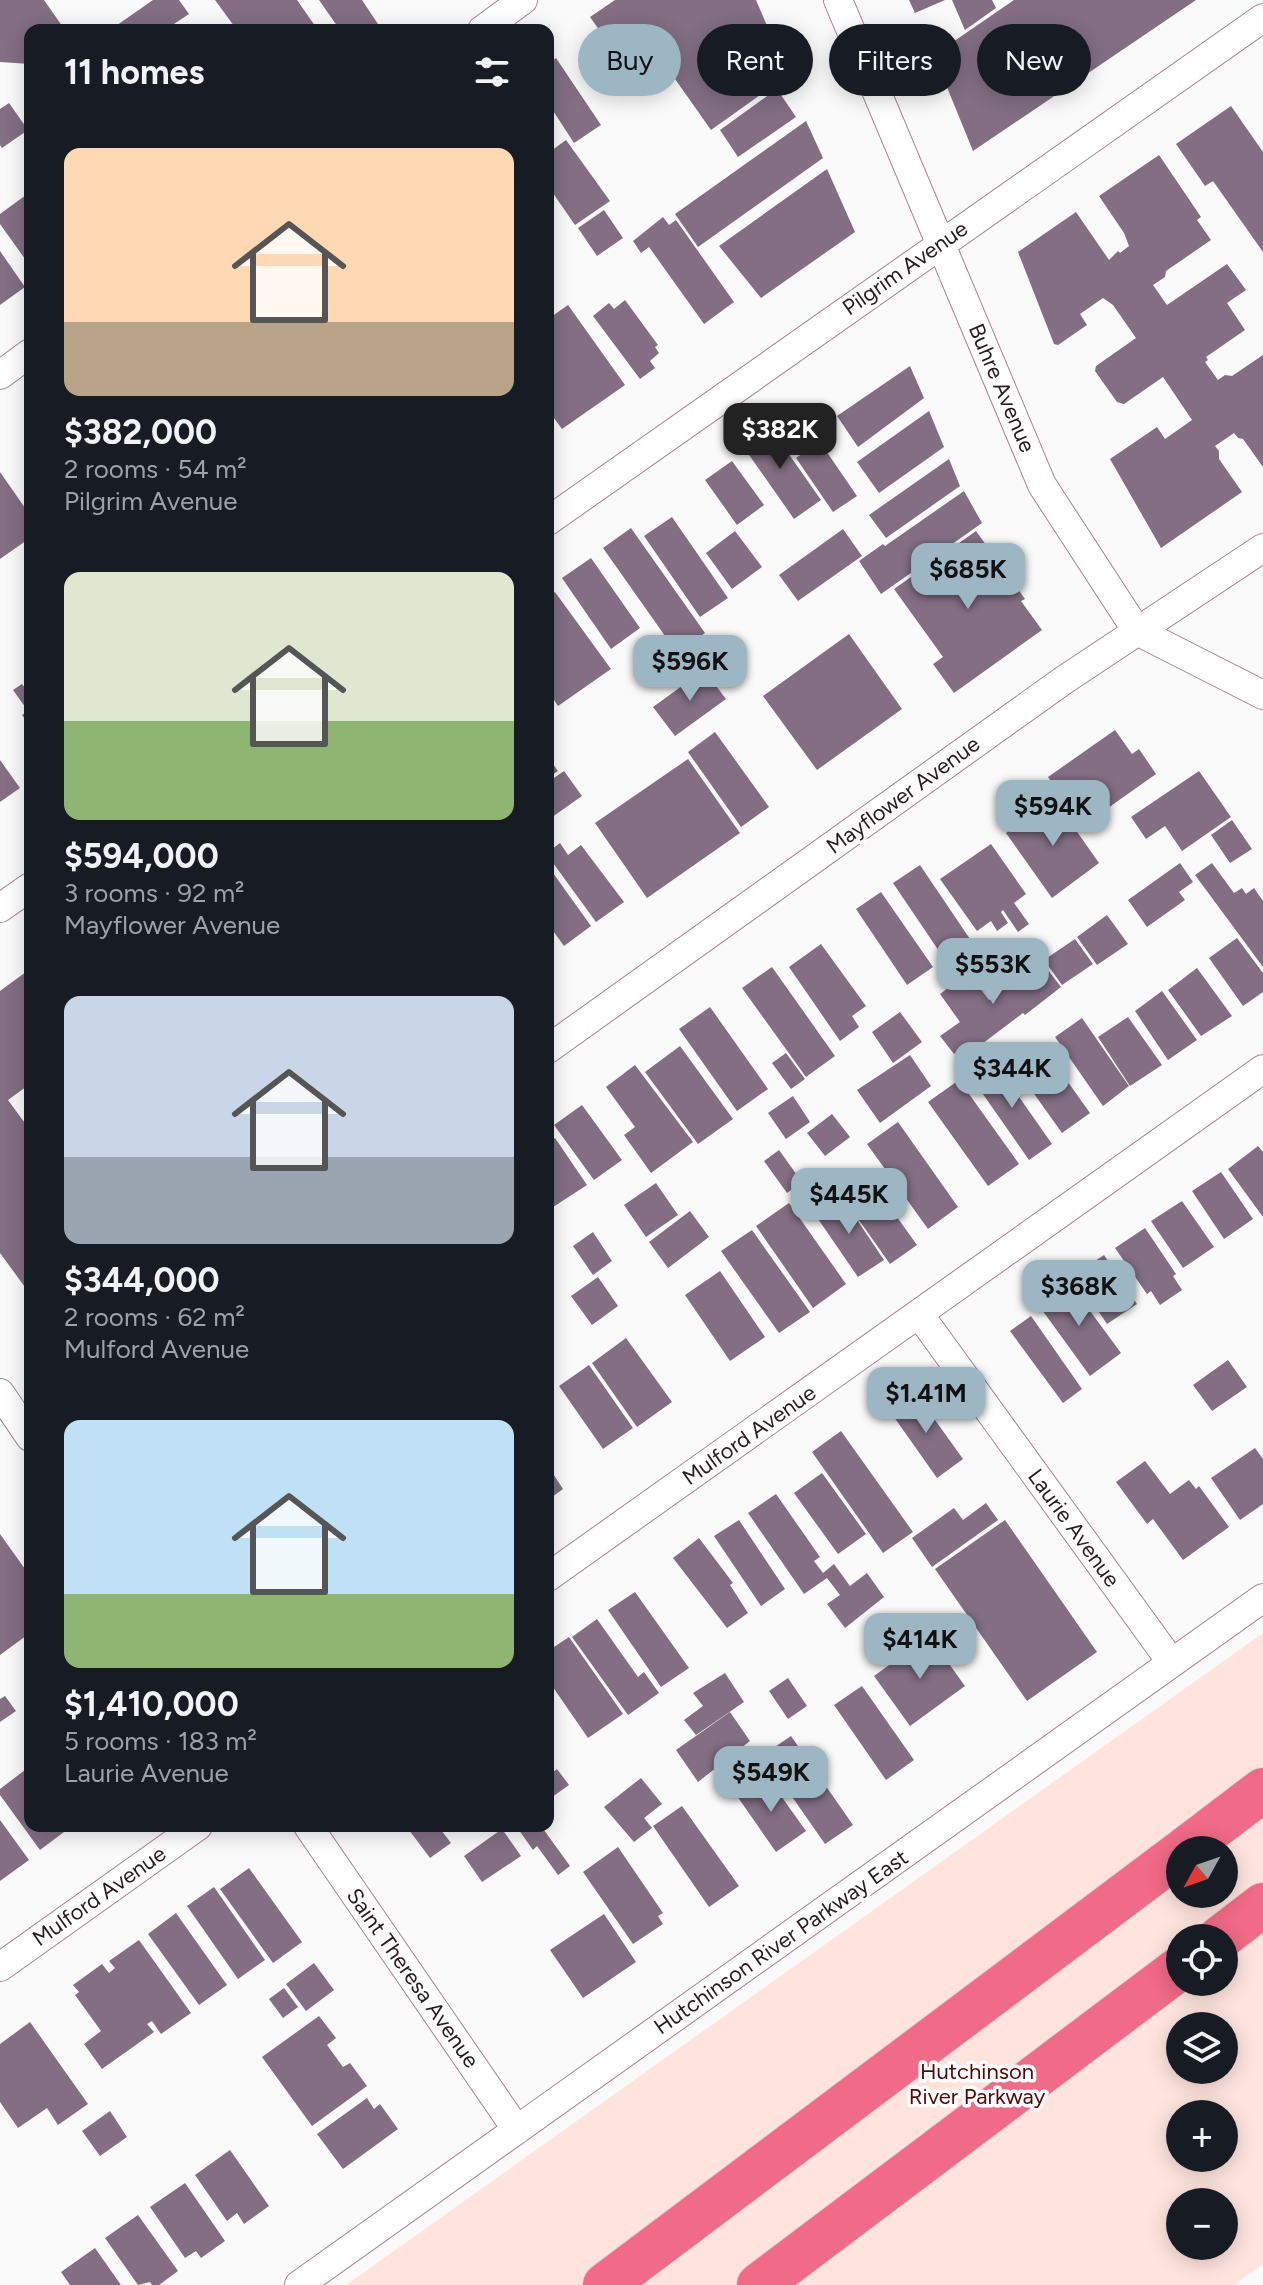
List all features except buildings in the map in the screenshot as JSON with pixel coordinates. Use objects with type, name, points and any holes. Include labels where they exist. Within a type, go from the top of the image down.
[{"type":"highway","points":[[1202,1836],[1263,1790]]},
{"type":"highway","points":[[605,2285],[1166,1863]]},
{"type":"highway","points":[[1238,1924],[1263,1905]]},
{"type":"highway","points":[[759,2285],[1166,1979]]},
{"type":"street","points":[[490,24],[523,0]]},
{"type":"street","name":"Buhre Avenue","points":[[838,0],[1042,485],[1137,631]]},
{"type":"street","name":"Pilgrim Avenue","points":[[554,517],[1263,18]]},
{"type":"street","points":[[0,375],[24,357]]},
{"type":"street","name":"Mayflower Avenue","points":[[554,1045],[1137,631],[1263,548]]},
{"type":"street","points":[[1137,631],[1263,695]]},
{"type":"street","points":[[0,908],[24,891]]},
{"type":"street","name":"Mulford Avenue","points":[[554,1573],[1263,1069]]},
{"type":"street","name":"Laurie Avenue","points":[[919,1314],[1172,1663]]},
{"type":"street","points":[[0,1393],[20,1428]]},
{"type":"street","name":"Hutchinson River Parkway East","points":[[299,2285],[1263,1598]]},
{"type":"street","name":"Mulford Avenue","points":[[0,1967],[190,1832]]},
{"type":"street","name":"Saint Theresa Avenue","points":[[312,1832],[517,2130]]},
{"type":"green space","name":"Hutchinson River Parkway","points":[[1263,1633],[1263,2264],[1234,2285],[346,2285]]}]
